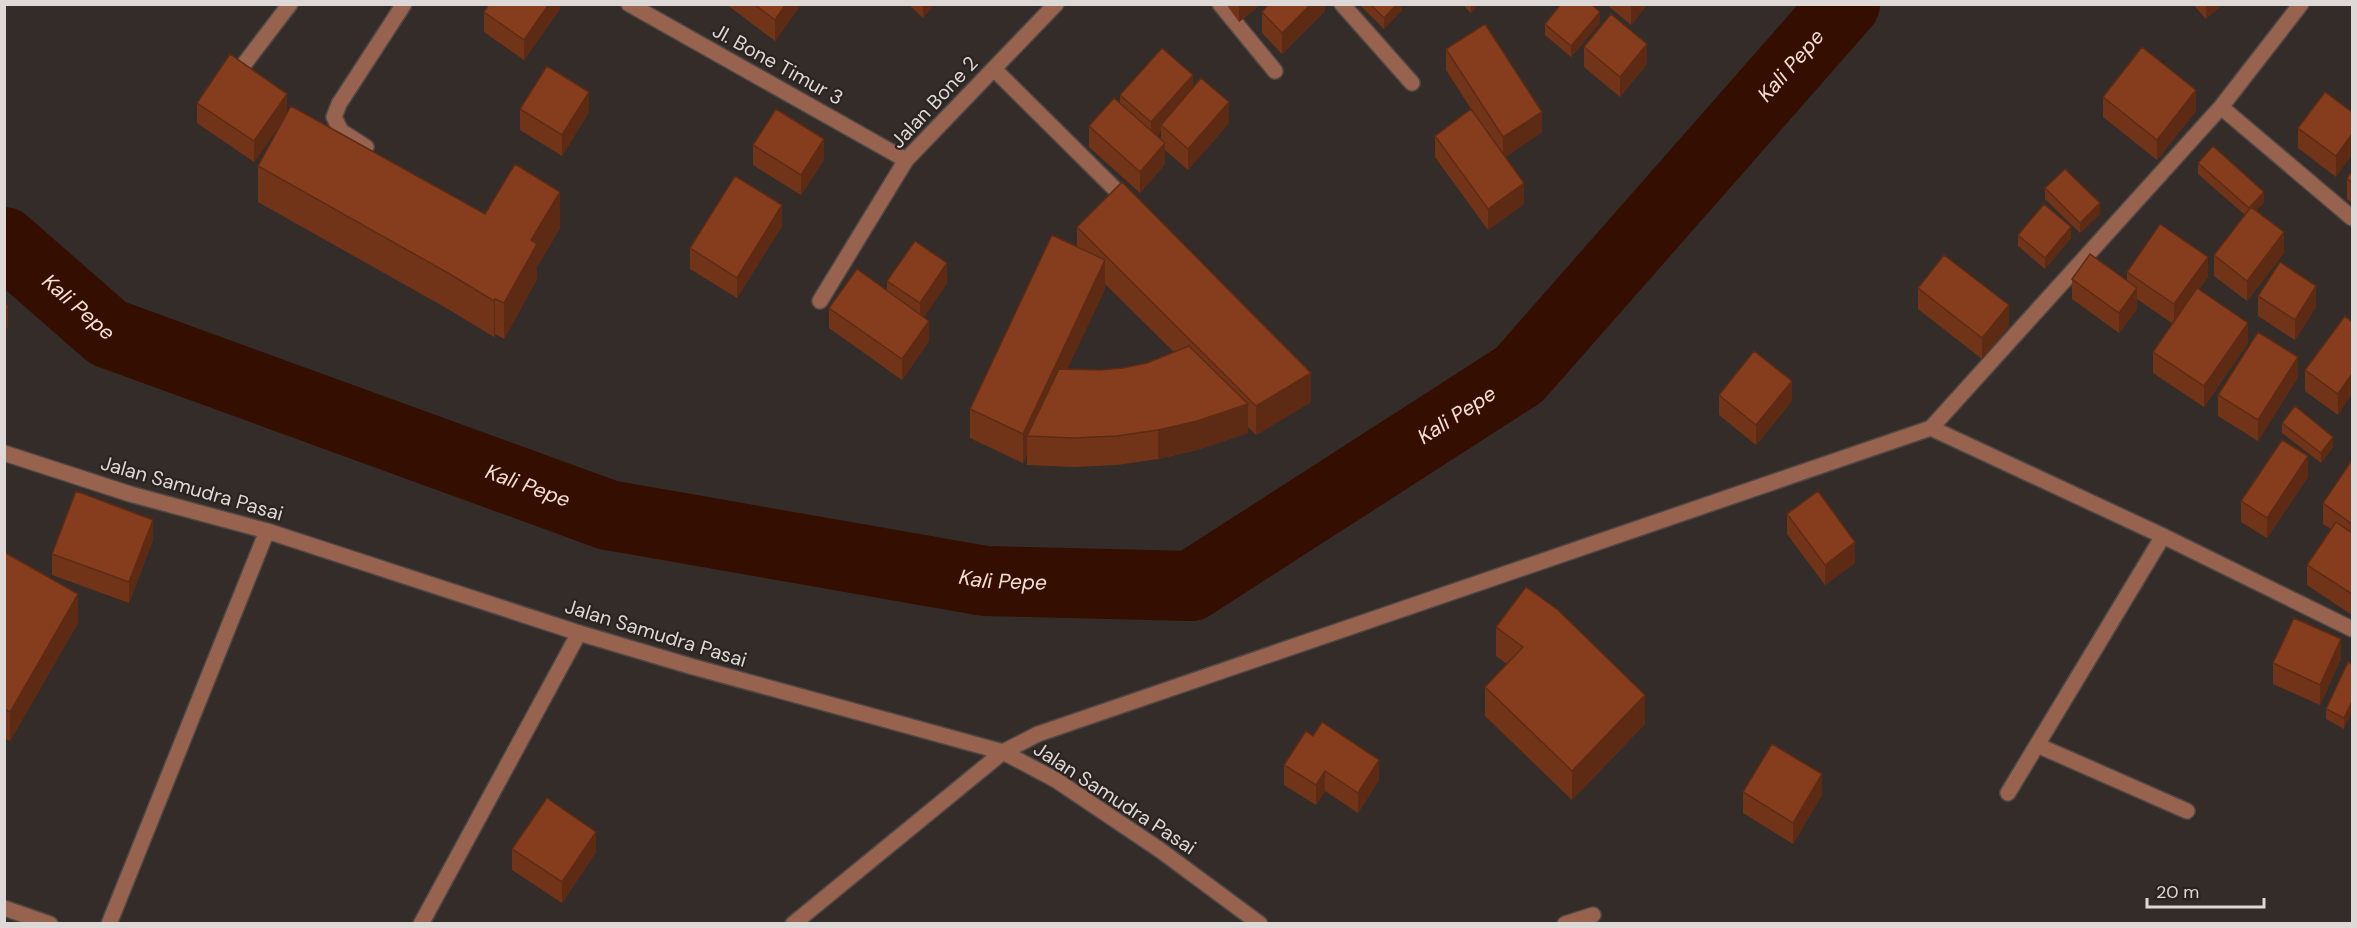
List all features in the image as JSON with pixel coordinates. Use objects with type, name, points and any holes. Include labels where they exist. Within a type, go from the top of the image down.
[{"type":"street","points":[[245,63],[290,4]]},
{"type":"street","points":[[366,147],[341,130],[334,117],[339,104],[404,4]]},
{"type":"street","name":"Jl. Bone Timur 3","points":[[629,4],[906,160]]},
{"type":"street","name":"Jalan Bone 2","points":[[820,301],[906,160],[1056,4]]},
{"type":"street","points":[[1220,4],[1275,71]]},
{"type":"street","points":[[1342,4],[1412,83]]},
{"type":"street","points":[[793,924],[1003,752],[1038,734],[1931,428],[2221,107],[2301,4]]},
{"type":"street","points":[[993,69],[1136,211]]},
{"type":"street","points":[[2221,107],[2352,218]]},
{"type":"street","points":[[1931,428],[2163,536],[2352,629]]},
{"type":"street","name":"Jalan Samudra Pasai","points":[[4,453],[130,494],[267,531],[579,633],[1003,752],[1056,780],[1160,850],[1260,924]]},
{"type":"street","points":[[109,924],[267,531]]},
{"type":"street","points":[[2008,793],[2163,536]]},
{"type":"street","points":[[421,924],[579,633]]},
{"type":"street","points":[[2037,746],[2187,811]]},
{"type":"street","points":[[4,908],[20,919],[50,924]]},
{"type":"street","points":[[1565,924],[1593,915]]},
{"type":"building","points":[[489,4],[549,4],[524,40],[484,12]]},
{"type":"building","points":[[754,4],[786,4],[775,20]]},
{"type":"building","points":[[1269,4],[1311,4],[1282,33],[1262,12]]},
{"type":"building","points":[[1370,4],[1397,4],[1384,18]]},
{"type":"building","points":[[1561,4],[1591,4],[1600,12],[1571,46],[1545,24]]},
{"type":"building","points":[[1611,14],[1647,44],[1620,77],[1584,47]]},
{"type":"building","points":[[1485,24],[1542,112],[1503,137],[1446,49]]},
{"type":"building","points":[[2142,47],[2196,90],[2157,140],[2103,97]]},
{"type":"building","points":[[1162,48],[1193,75],[1151,122],[1120,95]]},
{"type":"building","points":[[230,54],[287,94],[254,141],[197,103]]},
{"type":"building","points":[[547,66],[589,92],[562,135],[520,109]]},
{"type":"building","points":[[1201,78],[1229,102],[1188,149],[1161,125]]},
{"type":"building","points":[[2325,92],[2352,112],[2352,134],[2336,156],[2298,128]]},
{"type":"building","points":[[1114,98],[1165,143],[1140,172],[1089,126]]},
{"type":"building","points":[[291,106],[485,214],[515,164],[560,192],[531,240],[537,244],[504,303],[495,299],[494,301],[258,166]]},
{"type":"building","points":[[776,109],[824,139],[801,175],[753,145]]},
{"type":"building","points":[[1471,109],[1524,183],[1488,209],[1435,136]]},
{"type":"building","points":[[2213,146],[2264,192],[2249,208],[2198,163]]},
{"type":"building","points":[[2065,169],[2100,203],[2080,223],[2045,188]]},
{"type":"building","points":[[2352,171],[2352,183],[2347,178]]},
{"type":"building","points":[[735,176],[782,205],[737,278],[690,248]]},
{"type":"building","points":[[1122,182],[1311,373],[1256,406],[1077,227]]},
{"type":"building","points":[[2044,204],[2071,227],[2045,258],[2018,235]]},
{"type":"building","points":[[2251,207],[2284,232],[2247,281],[2214,255]]},
{"type":"building","points":[[2160,224],[2208,257],[2174,304],[2127,272]]},
{"type":"building","points":[[1052,235],[1105,260],[1023,434],[970,409]]},
{"type":"building","points":[[915,241],[947,263],[920,303],[887,281]]},
{"type":"building","points":[[2090,254],[2137,288],[2119,313],[2072,279]]},
{"type":"building","points":[[1944,255],[2009,305],[1982,338],[1918,288]]},
{"type":"building","points":[[2280,262],[2316,286],[2295,320],[2258,296]]},
{"type":"building","points":[[857,269],[929,321],[902,359],[829,308]]},
{"type":"building","points":[[2197,288],[2248,323],[2204,386],[2153,352]]},
{"type":"building","points":[[2345,316],[2352,322],[2352,374],[2338,394],[2305,370]]},
{"type":"building","points":[[2258,332],[2298,357],[2258,420],[2218,395]]},
{"type":"building","points":[[1189,346],[1248,404],[1197,421],[1117,436],[1073,438],[1027,436],[1059,369],[1123,368],[1147,363]]},
{"type":"building","points":[[1754,351],[1792,381],[1756,425],[1719,395]]},
{"type":"building","points":[[2295,406],[2333,437],[2321,453],[2282,423]]},
{"type":"building","points":[[2282,440],[2308,456],[2267,518],[2241,501]]},
{"type":"building","points":[[2352,460],[2352,524],[2323,503]]},
{"type":"building","points":[[76,491],[153,520],[129,582],[52,554]]},
{"type":"building","points":[[1818,491],[1855,542],[1825,565],[1787,514]]},
{"type":"building","points":[[2336,522],[2352,533],[2352,594],[2307,565]]},
{"type":"building","points":[[4,552],[78,594],[10,712],[4,709]]},
{"type":"building","points":[[1526,587],[1558,610],[1645,695],[1572,771],[1485,687],[1523,647],[1496,627]]},
{"type":"building","points":[[2294,618],[2341,639],[2320,685],[2273,663]]},
{"type":"building","points":[[2348,662],[2352,664],[2352,701],[2344,718],[2326,709]]},
{"type":"building","points":[[1322,722],[1379,760],[1358,793],[1325,771],[1316,785],[1284,765],[1306,731],[1313,736]]},
{"type":"building","points":[[1772,744],[1822,774],[1793,823],[1743,792]]},
{"type":"building","points":[[547,798],[596,832],[562,882],[512,849]]},
{"type":"waterway","name":"Kali Pepe","points":[[4,242],[108,333],[608,515],[985,581],[1191,586],[1519,375],[1845,4]]}]
